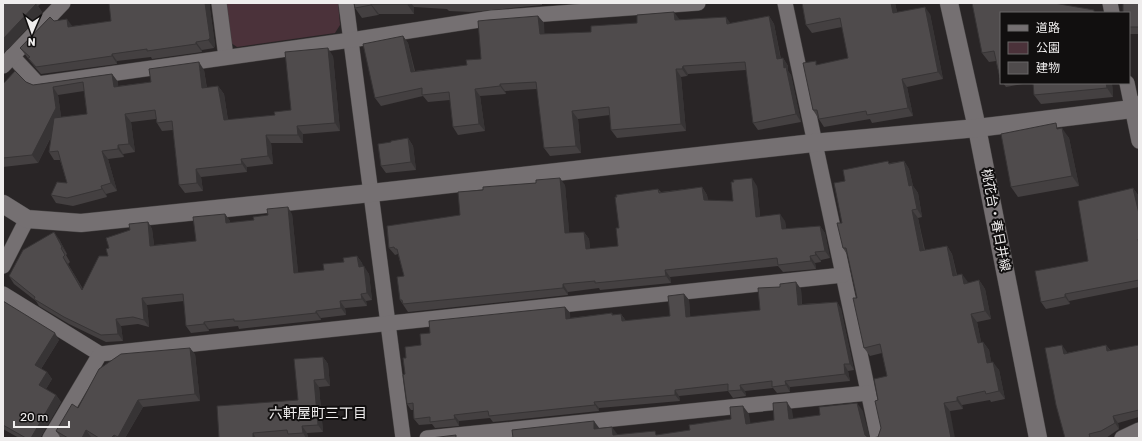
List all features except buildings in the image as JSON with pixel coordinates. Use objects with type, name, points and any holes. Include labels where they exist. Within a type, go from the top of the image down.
[{"type":"street","points":[[63,3],[8,61],[38,84],[351,40],[492,10],[698,3]]},
{"type":"street","points":[[219,3],[226,57]]},
{"type":"street","points":[[346,3],[403,438]]},
{"type":"street","points":[[785,3],[813,143],[878,438]]},
{"type":"street","name":"桃花台・春日井線","points":[[949,3],[977,128],[1038,438]]},
{"type":"street","points":[[1126,84],[1135,107],[1139,141]]},
{"type":"street","points":[[3,204],[27,219],[81,223],[371,193],[813,143],[977,128],[1135,107]]},
{"type":"street","points":[[3,266],[27,219]]},
{"type":"street","points":[[3,294],[100,354],[387,322],[843,275]]},
{"type":"street","points":[[50,438],[100,354]]},
{"type":"street","points":[[427,438],[868,393]]},
{"type":"street","points":[[1122,438],[1139,430]]},
{"type":"green space","points":[[225,3],[338,3],[340,25],[335,33],[237,47],[231,43]]},
{"type":"district","name":"六軒屋町三丁目","points":[[318,413]]}]
